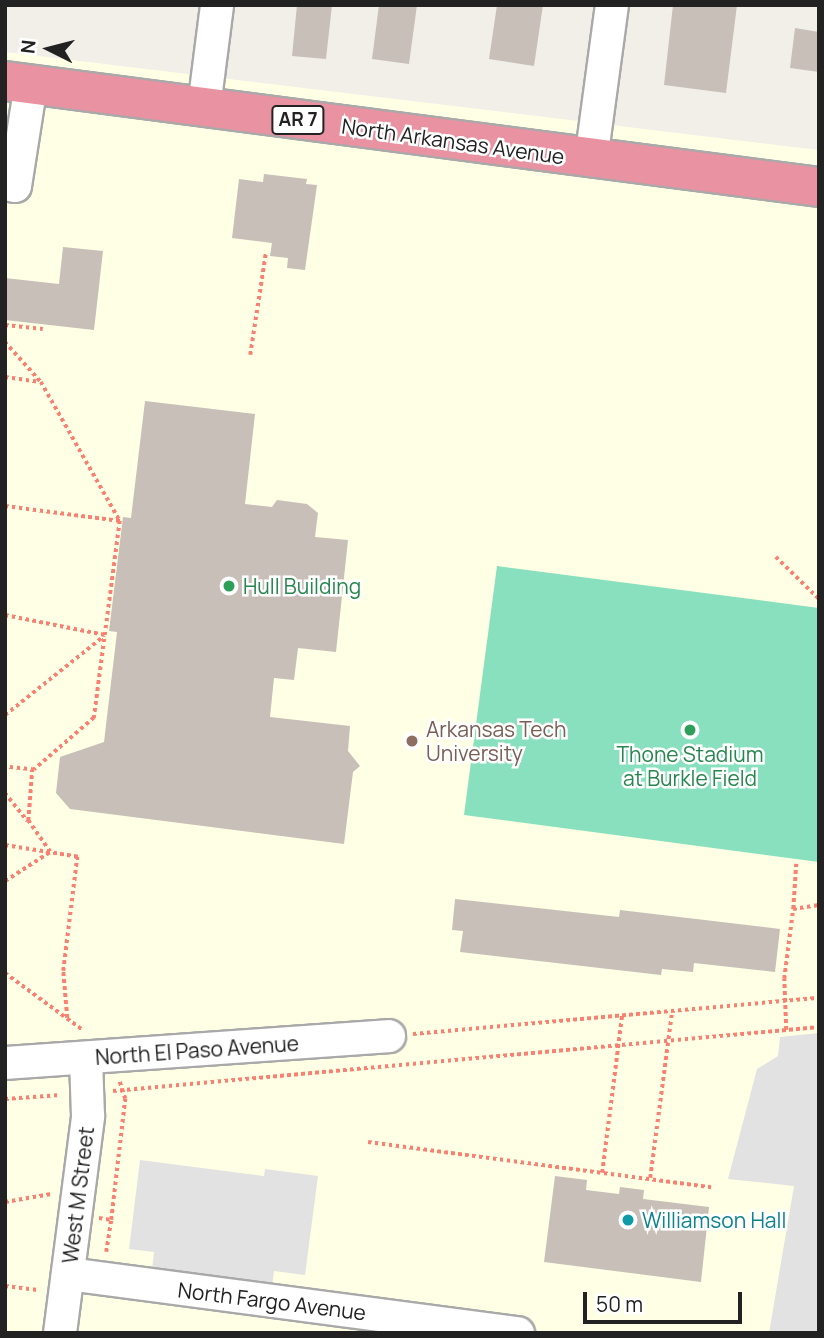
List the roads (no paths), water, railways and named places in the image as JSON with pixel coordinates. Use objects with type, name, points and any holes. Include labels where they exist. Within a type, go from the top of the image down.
[{"type":"highway","name":"North Arkansas Avenue","points":[[18,82],[591,160],[819,187]]},
{"type":"street","points":[[204,107],[217,5]]},
{"type":"street","points":[[591,160],[612,5]]},
{"type":"street","points":[[5,184],[15,186],[18,82]]},
{"type":"street","name":"North El Paso Avenue","points":[[5,1063],[389,1036]]},
{"type":"street","name":"West M Street","points":[[60,1333],[88,1116],[86,1058]]},
{"type":"street","name":"North Fargo Avenue","points":[[68,1274],[518,1333]]},
{"type":"place","name":"Hull Building","points":[[229,586]]},
{"type":"place","name":"Thone Stadium at Burkle Field","points":[[690,730]]},
{"type":"place","name":"Arkansas Tech University","points":[[412,741]]},
{"type":"place","name":"Williamson Hall","points":[[628,1220]]}]
